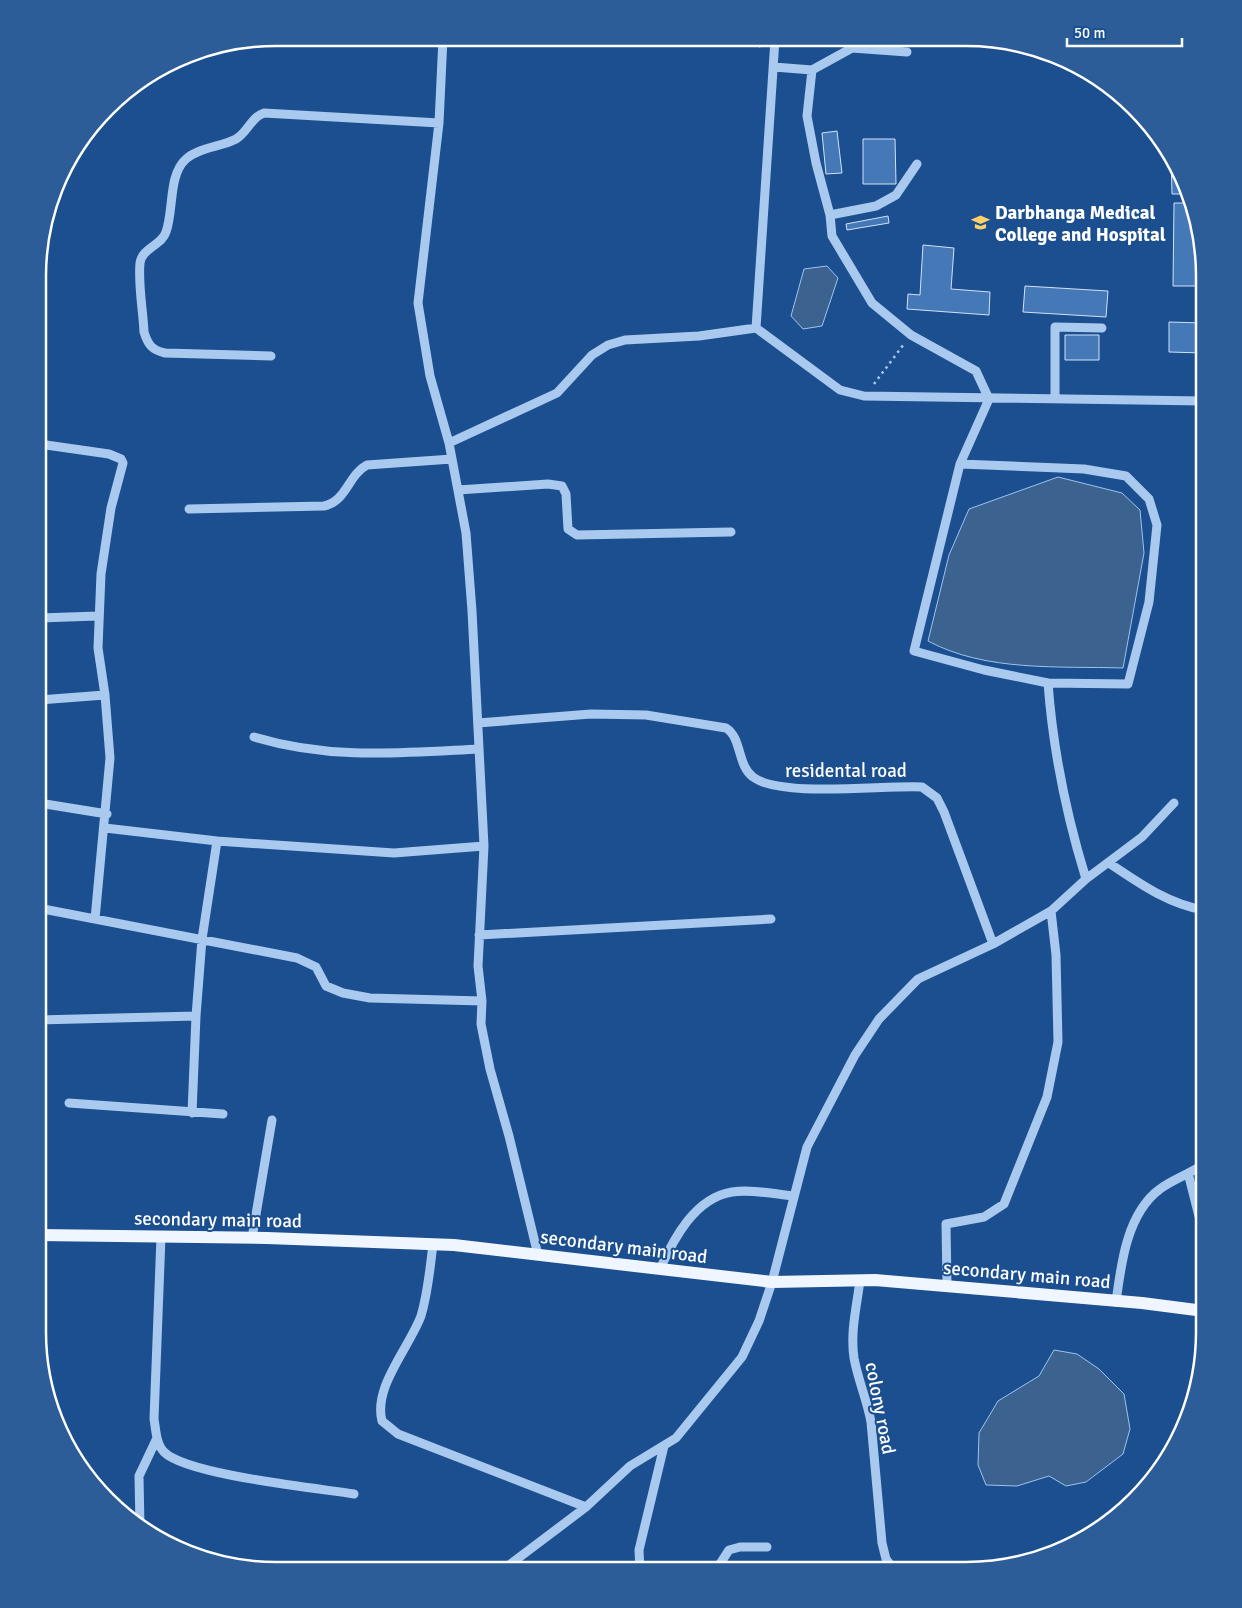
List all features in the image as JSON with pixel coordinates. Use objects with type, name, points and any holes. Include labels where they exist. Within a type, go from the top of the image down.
[{"type":"main road","name":"secondary main road","points":[[46,1235],[252,1238],[454,1244],[772,1282],[860,1280],[947,1285],[1116,1302],[1142,1302],[1196,1310]]},
{"type":"street","points":[[443,46],[439,123],[418,303],[430,376],[449,443],[468,552],[484,846],[478,966],[482,1000],[481,1024],[490,1069],[509,1136],[538,1255]]},
{"type":"street","points":[[756,328],[775,46]]},
{"type":"street","points":[[774,67],[812,70],[850,46]]},
{"type":"street","points":[[866,46],[907,52]]},
{"type":"street","points":[[812,70],[807,116],[816,163],[830,215],[832,236],[872,303],[911,335],[976,371],[989,399],[960,464],[914,651],[984,670],[1048,683],[1128,684],[1149,602],[1158,525],[1149,499],[1126,476],[1084,469],[960,464]]},
{"type":"street","points":[[271,356],[165,353],[157,351],[147,342],[144,332],[140,264],[145,253],[166,234],[175,179],[180,167],[186,159],[196,153],[237,138],[256,116],[264,113],[439,123]]},
{"type":"street","points":[[830,215],[876,206],[896,195],[917,164]]},
{"type":"street","points":[[1055,398],[1055,326],[1102,328]]},
{"type":"street","points":[[449,443],[557,393],[592,355],[608,344],[625,340],[699,336],[756,328],[840,390],[864,396],[1196,401]]},
{"type":"street","points":[[46,445],[110,454],[121,459],[122,464],[111,508],[98,616],[98,648],[105,694],[110,758],[107,814],[95,919]]},
{"type":"street","points":[[188,508],[324,506],[337,502],[356,474],[367,465],[452,459]]},
{"type":"street","points":[[458,490],[548,484],[562,486],[566,494],[568,529],[577,535],[731,532]]},
{"type":"street","points":[[46,618],[98,616]]},
{"type":"street","points":[[1048,683],[1058,775],[1072,834],[1086,879]]},
{"type":"street","points":[[46,699],[105,694]]},
{"type":"street","name":"residental road","points":[[478,723],[590,714],[646,715],[726,728],[734,737],[746,772],[759,781],[772,785],[803,789],[922,787],[937,798],[944,812],[993,944]]},
{"type":"street","points":[[254,737],[286,746],[363,755],[479,749]]},
{"type":"street","points":[[513,1562],[586,1507],[630,1466],[676,1438],[742,1357],[759,1321],[772,1282],[808,1147],[855,1055],[879,1019],[918,979],[993,944],[1051,911],[1086,879],[1142,837],[1174,803]]},
{"type":"street","points":[[46,804],[107,814]]},
{"type":"street","points":[[105,828],[217,841],[394,853],[484,846]]},
{"type":"street","points":[[192,1112],[196,1016],[202,939],[217,841]]},
{"type":"street","points":[[1109,863],[1152,892],[1196,908]]},
{"type":"street","points":[[46,910],[297,958],[316,968],[326,986],[356,996],[482,1000]]},
{"type":"street","points":[[947,1285],[946,1224],[984,1216],[1004,1204],[1047,1097],[1058,1042],[1056,955],[1051,911]]},
{"type":"street","points":[[479,935],[772,919]]},
{"type":"street","points":[[46,1020],[196,1016]]},
{"type":"street","points":[[69,1103],[222,1114]]},
{"type":"street","points":[[252,1238],[272,1120]]},
{"type":"street","points":[[1116,1302],[1123,1255],[1131,1230],[1145,1206],[1159,1189],[1196,1168]]},
{"type":"street","points":[[1188,1173],[1196,1204]]},
{"type":"street","points":[[660,1269],[673,1239],[685,1224],[706,1204],[719,1196],[745,1192],[794,1196]]},
{"type":"street","points":[[161,1237],[154,1419],[157,1438],[163,1451],[179,1462],[220,1473],[354,1494]]},
{"type":"street","points":[[433,1244],[423,1308],[410,1339],[384,1387],[380,1402],[382,1421],[398,1434],[586,1507]]},
{"type":"street","name":"colony road","points":[[860,1280],[853,1335],[854,1356],[859,1383],[868,1403],[882,1543],[888,1562]]},
{"type":"street","points":[[140,1517],[139,1476],[157,1438]]},
{"type":"street","points":[[640,1562],[639,1550],[664,1446]]},
{"type":"street","points":[[721,1562],[729,1550],[740,1547],[767,1547]]},
{"type":"path","points":[[864,396],[911,335]]},
{"type":"water","points":[[827,266],[838,278],[822,326],[803,329],[791,316],[804,269]]},
{"type":"water","points":[[1058,477],[1122,493],[1140,510],[1144,553],[1123,668],[1048,667],[998,663],[950,651],[928,641],[949,555],[969,509]]},
{"type":"water","points":[[1054,1350],[1077,1354],[1099,1369],[1124,1394],[1130,1429],[1123,1454],[1086,1482],[1066,1486],[1049,1476],[1017,1486],[986,1485],[978,1465],[979,1433],[998,1401],[1039,1376]]},
{"type":"building","points":[[837,131],[842,173],[826,174],[822,133]]},
{"type":"building","points":[[863,139],[895,139],[896,184],[863,184]]},
{"type":"building","points":[[1171,173],[1181,194],[1172,194]]},
{"type":"building","points":[[1174,203],[1184,203],[1194,246],[1196,286],[1173,286]]},
{"type":"building","points":[[888,216],[889,223],[847,230],[846,224]]},
{"type":"building","points":[[923,245],[954,248],[951,289],[990,292],[989,315],[907,309],[908,294],[920,295]]},
{"type":"building","points":[[1025,286],[1108,291],[1106,317],[1023,312]]},
{"type":"building","points":[[1169,322],[1196,323],[1196,353],[1169,352]]},
{"type":"building","points":[[1065,335],[1099,335],[1099,360],[1065,360]]},
{"type":"place","name":"Darbhanga Medical College and Hospital","points":[[981,223]]}]
